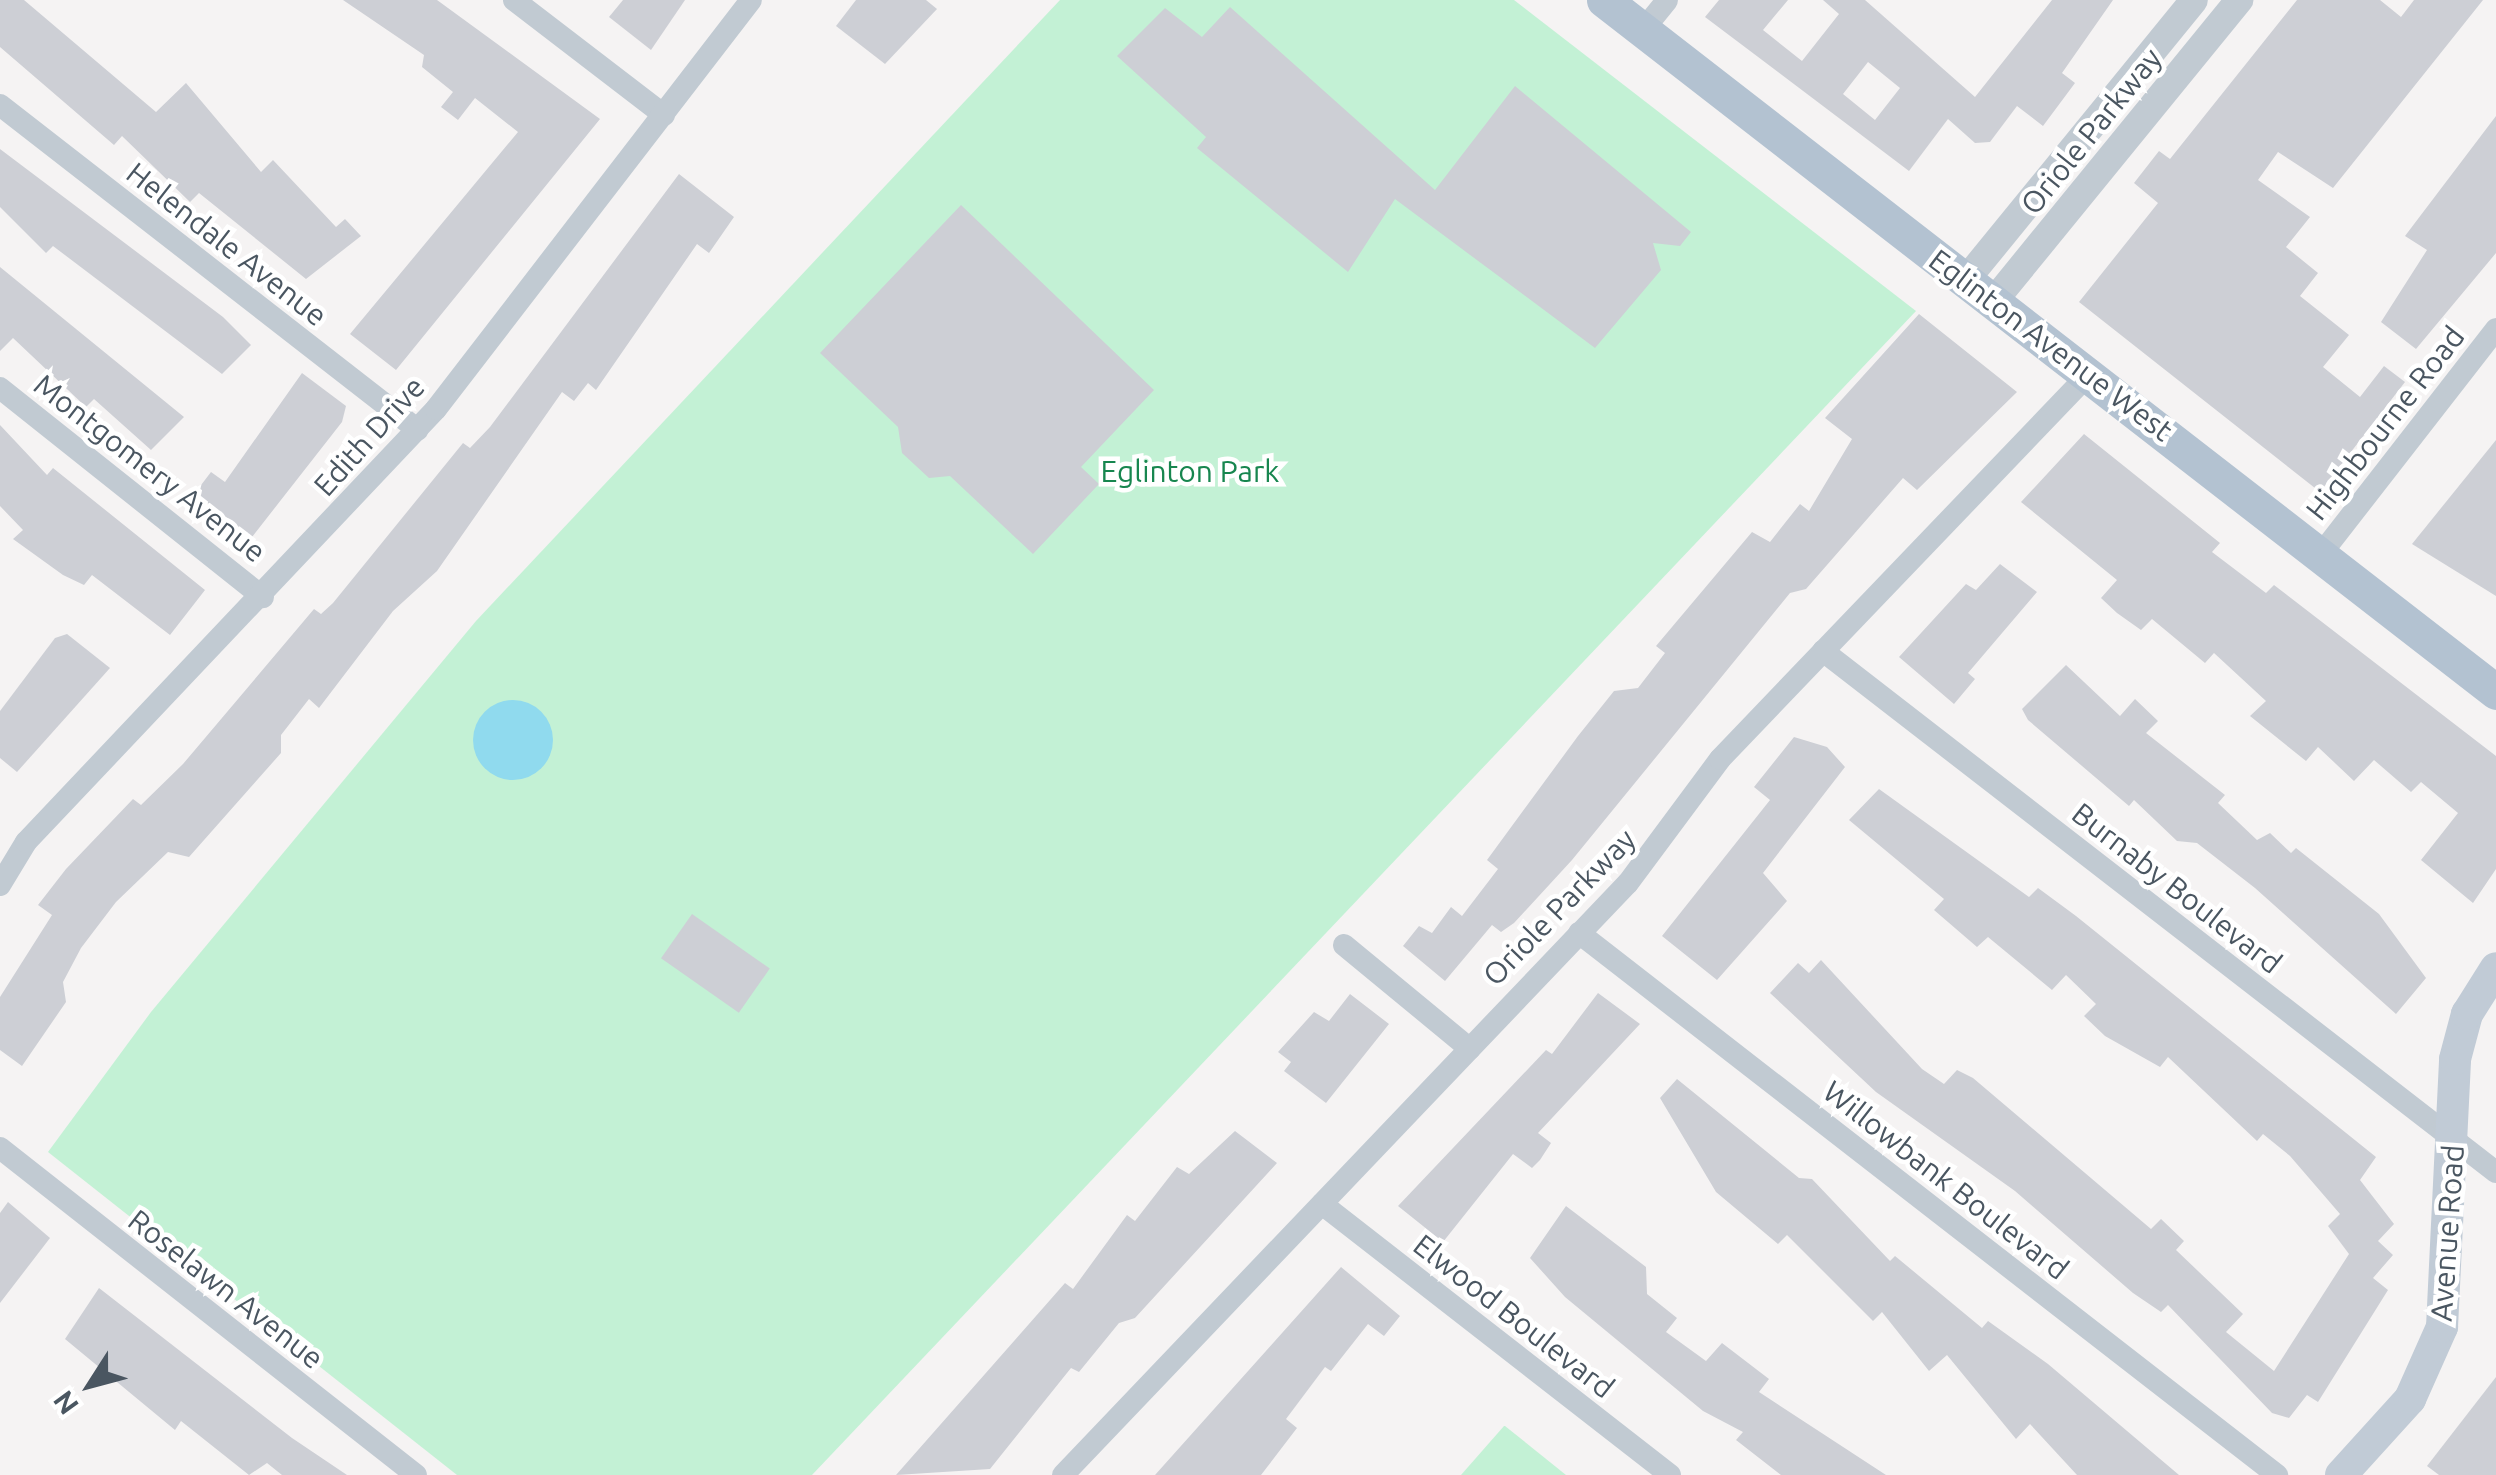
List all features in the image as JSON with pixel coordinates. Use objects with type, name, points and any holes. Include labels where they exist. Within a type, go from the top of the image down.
[{"type":"main road","name":"Eglinton Avenue West","points":[[1604,0],[2496,692]]},
{"type":"main road","name":"Avenue Road","points":[[2341,1475],[2410,1399],[2436,1346],[2449,1283],[2455,1059],[2467,1014],[2496,968]]},
{"type":"street","points":[[514,0],[664,115]]},
{"type":"street","name":"Edith Drive","points":[[0,884],[26,842],[418,430],[751,0]]},
{"type":"street","points":[[1643,30],[1667,0]]},
{"type":"street","name":"Oriole Parkway","points":[[1979,292],[2028,200],[2194,0]]},
{"type":"street","name":"Oriole Parkway","points":[[1979,292],[2057,223],[2240,0]]},
{"type":"street","name":"Helendale Avenue","points":[[0,105],[418,430]]},
{"type":"street","points":[[2028,200],[2057,223]]},
{"type":"street","name":"Highbourne Road","points":[[2320,554],[2496,329]]},
{"type":"street","name":"Oriole Parkway","points":[[1063,1475],[1670,838],[1720,759],[2089,374]]},
{"type":"street","name":"Montgomery Avenue","points":[[0,388],[263,597]]},
{"type":"street","name":"Burnaby Boulevard","points":[[1822,651],[2496,1172]]},
{"type":"street","name":"Willowbank Boulevard","points":[[1579,932],[2277,1475]]},
{"type":"street","points":[[1344,945],[1470,1049]]},
{"type":"street","name":"Roselawn Avenue","points":[[0,1148],[416,1475]]},
{"type":"street","name":"Elwood Boulevard","points":[[1322,1204],[1670,1475]]},
{"type":"green space","name":"Eglinton Park","points":[[1060,0],[1514,0],[1916,311],[812,1475],[457,1475],[48,1152],[151,1012],[476,621]]},
{"type":"green space","points":[[1505,1426],[1566,1475],[1461,1475]]},
{"type":"water","points":[[513,700],[528,703],[541,712],[550,725],[550,755],[541,768],[528,777],[513,780],[498,777],[485,768],[476,755],[473,740],[476,725],[485,712],[498,703]]},
{"type":"building","points":[[0,0],[24,0],[156,112],[186,83],[261,172],[273,160],[336,227],[345,219],[361,236],[306,279],[199,193],[190,202],[122,136],[114,145],[0,47]]},
{"type":"building","points":[[343,0],[437,0],[600,119],[396,370],[350,334],[518,132],[475,98],[458,120],[441,107],[453,92],[422,67],[424,55]]},
{"type":"building","points":[[623,0],[685,0],[651,50],[609,17]]},
{"type":"building","points":[[856,0],[926,0],[937,9],[885,64],[836,26]]},
{"type":"building","points":[[1719,0],[1788,0],[1763,30],[1802,61],[1839,14],[1823,0],[1865,0],[1975,97],[2052,0],[2113,0],[2062,73],[2075,83],[2043,126],[2017,106],[1990,142],[1975,143],[1948,119],[1909,171],[1705,17]],"holes":[[[1868,62],[1900,88],[1875,120],[1843,94]]]},
{"type":"building","points":[[2297,0],[2380,0],[2401,17],[2414,0],[2483,0],[2333,188],[2278,152],[2258,180],[2310,217],[2286,247],[2318,273],[2300,296],[2349,335],[2323,367],[2360,397],[2384,366],[2405,382],[2320,492],[2079,302],[2158,203],[2134,183],[2159,151],[2170,159]]},
{"type":"building","points":[[1230,7],[1435,190],[1515,86],[1691,232],[1680,246],[1653,243],[1661,270],[1595,348],[1395,199],[1348,272],[1197,148],[1206,137],[1117,56],[1165,8],[1202,37]]},
{"type":"building","points":[[2496,116],[2496,253],[2416,349],[2381,322],[2427,250],[2405,236]]},
{"type":"building","points":[[0,149],[223,317],[251,345],[222,374],[53,246],[46,253],[0,207]]},
{"type":"building","points":[[679,174],[734,217],[709,253],[697,244],[596,390],[588,383],[574,401],[562,392],[437,571],[393,611],[319,708],[309,699],[281,735],[281,753],[189,857],[168,852],[116,902],[81,948],[63,982],[66,1002],[22,1066],[0,1050],[0,997],[52,915],[38,905],[66,869],[133,799],[141,805],[183,764],[314,609],[321,614],[333,603],[463,443],[470,448],[490,427]]},
{"type":"building","points":[[961,205],[1154,390],[1081,467],[1099,484],[1033,554],[950,476],[929,478],[902,453],[898,427],[820,353]]},
{"type":"building","points":[[0,267],[184,417],[151,450],[94,399],[86,407],[13,338],[0,351]]},
{"type":"building","points":[[1919,314],[2017,392],[1917,490],[1903,478],[1806,589],[1790,593],[1572,860],[1514,923],[1501,932],[1492,925],[1445,981],[1403,946],[1419,926],[1432,933],[1451,907],[1462,916],[1498,869],[1487,860],[1578,736],[1614,691],[1638,688],[1665,653],[1656,646],[1752,532],[1770,542],[1800,504],[1809,511],[1852,439],[1825,418]]},
{"type":"building","points":[[302,373],[346,406],[342,422],[252,537],[195,493],[211,472],[225,482]]},
{"type":"building","points":[[0,425],[47,475],[53,468],[205,590],[170,635],[92,575],[84,585],[63,575],[13,539],[23,530],[0,506]]},
{"type":"building","points":[[2084,434],[2220,543],[2212,552],[2266,593],[2274,585],[2496,756],[2496,869],[2473,903],[2421,860],[2458,813],[2421,782],[2411,792],[2374,760],[2354,781],[2318,747],[2306,761],[2250,716],[2266,701],[2214,653],[2205,663],[2152,619],[2141,630],[2117,613],[2101,598],[2117,580],[2021,502]]},
{"type":"building","points":[[2496,440],[2496,596],[2412,544]]},
{"type":"building","points":[[2000,564],[2037,592],[1968,673],[1975,679],[1954,704],[1899,657],[1966,584],[1976,590]]},
{"type":"building","points":[[67,634],[110,668],[17,772],[0,758],[0,711],[55,638]]},
{"type":"building","points":[[2066,665],[2120,716],[2135,699],[2158,721],[2146,733],[2225,795],[2218,803],[2257,840],[2270,833],[2291,853],[2296,848],[2379,914],[2426,978],[2396,1014],[2255,888],[2197,843],[2177,841],[2134,800],[2129,806],[2028,720],[2022,709]]},
{"type":"building","points":[[1794,737],[1827,747],[1845,767],[1763,873],[1787,901],[1717,980],[1662,936],[1770,800],[1754,787]]},
{"type":"building","points":[[1879,789],[2029,897],[2038,888],[2076,916],[2376,1157],[2360,1180],[2394,1224],[2378,1241],[2393,1255],[2373,1278],[2388,1290],[2318,1402],[2307,1395],[2289,1418],[2272,1413],[2168,1305],[2161,1312],[2133,1293],[2015,1191],[1876,1092],[1770,993],[1798,963],[1809,973],[1821,960],[1922,1069],[1944,1084],[1957,1070],[1973,1078],[2151,1229],[2161,1219],[2184,1241],[2176,1250],[2243,1314],[2226,1332],[2274,1371],[2349,1254],[2328,1226],[2340,1214],[2290,1156],[2263,1134],[2257,1141],[2168,1057],[2160,1067],[2105,1036],[2084,1016],[2096,1004],[2066,975],[2052,990],[1988,937],[1977,947],[1934,910],[1944,899],[1849,820]]},
{"type":"building","points":[[692,914],[770,968],[739,1013],[661,958]]},
{"type":"building","points":[[1598,993],[1640,1024],[1538,1133],[1551,1143],[1540,1160],[1532,1168],[1513,1154],[1443,1242],[1398,1206],[1546,1050],[1552,1054]]},
{"type":"building","points":[[1350,994],[1389,1024],[1326,1103],[1284,1071],[1291,1062],[1278,1052],[1314,1012],[1329,1021]]},
{"type":"building","points":[[1677,1079],[1799,1178],[1812,1179],[1890,1261],[1895,1256],[1982,1328],[1988,1321],[2048,1364],[2179,1475],[2077,1475],[2030,1424],[2016,1439],[1947,1355],[1929,1371],[1882,1312],[1873,1321],[1787,1235],[1778,1244],[1716,1192],[1660,1098]]},
{"type":"building","points":[[1235,1131],[1277,1163],[1135,1318],[1119,1323],[1079,1372],[1071,1368],[990,1469],[896,1475],[1065,1283],[1073,1289],[1127,1215],[1135,1221],[1177,1167],[1189,1174]]},
{"type":"building","points":[[8,1202],[50,1238],[0,1303],[0,1213]]},
{"type":"building","points":[[1566,1206],[1646,1267],[1647,1294],[1677,1318],[1666,1332],[1706,1361],[1722,1343],[1769,1379],[1759,1392],[1886,1475],[1781,1475],[1736,1440],[1743,1432],[1703,1411],[1565,1297],[1530,1258]]},
{"type":"building","points":[[1341,1267],[1400,1316],[1384,1336],[1368,1324],[1331,1371],[1325,1367],[1286,1419],[1297,1428],[1261,1475],[1155,1475]]},
{"type":"building","points":[[99,1288],[292,1438],[347,1475],[282,1475],[267,1463],[249,1475],[181,1421],[175,1430],[65,1339]]},
{"type":"building","points":[[2496,1377],[2496,1475],[2439,1475],[2427,1466]]}]
